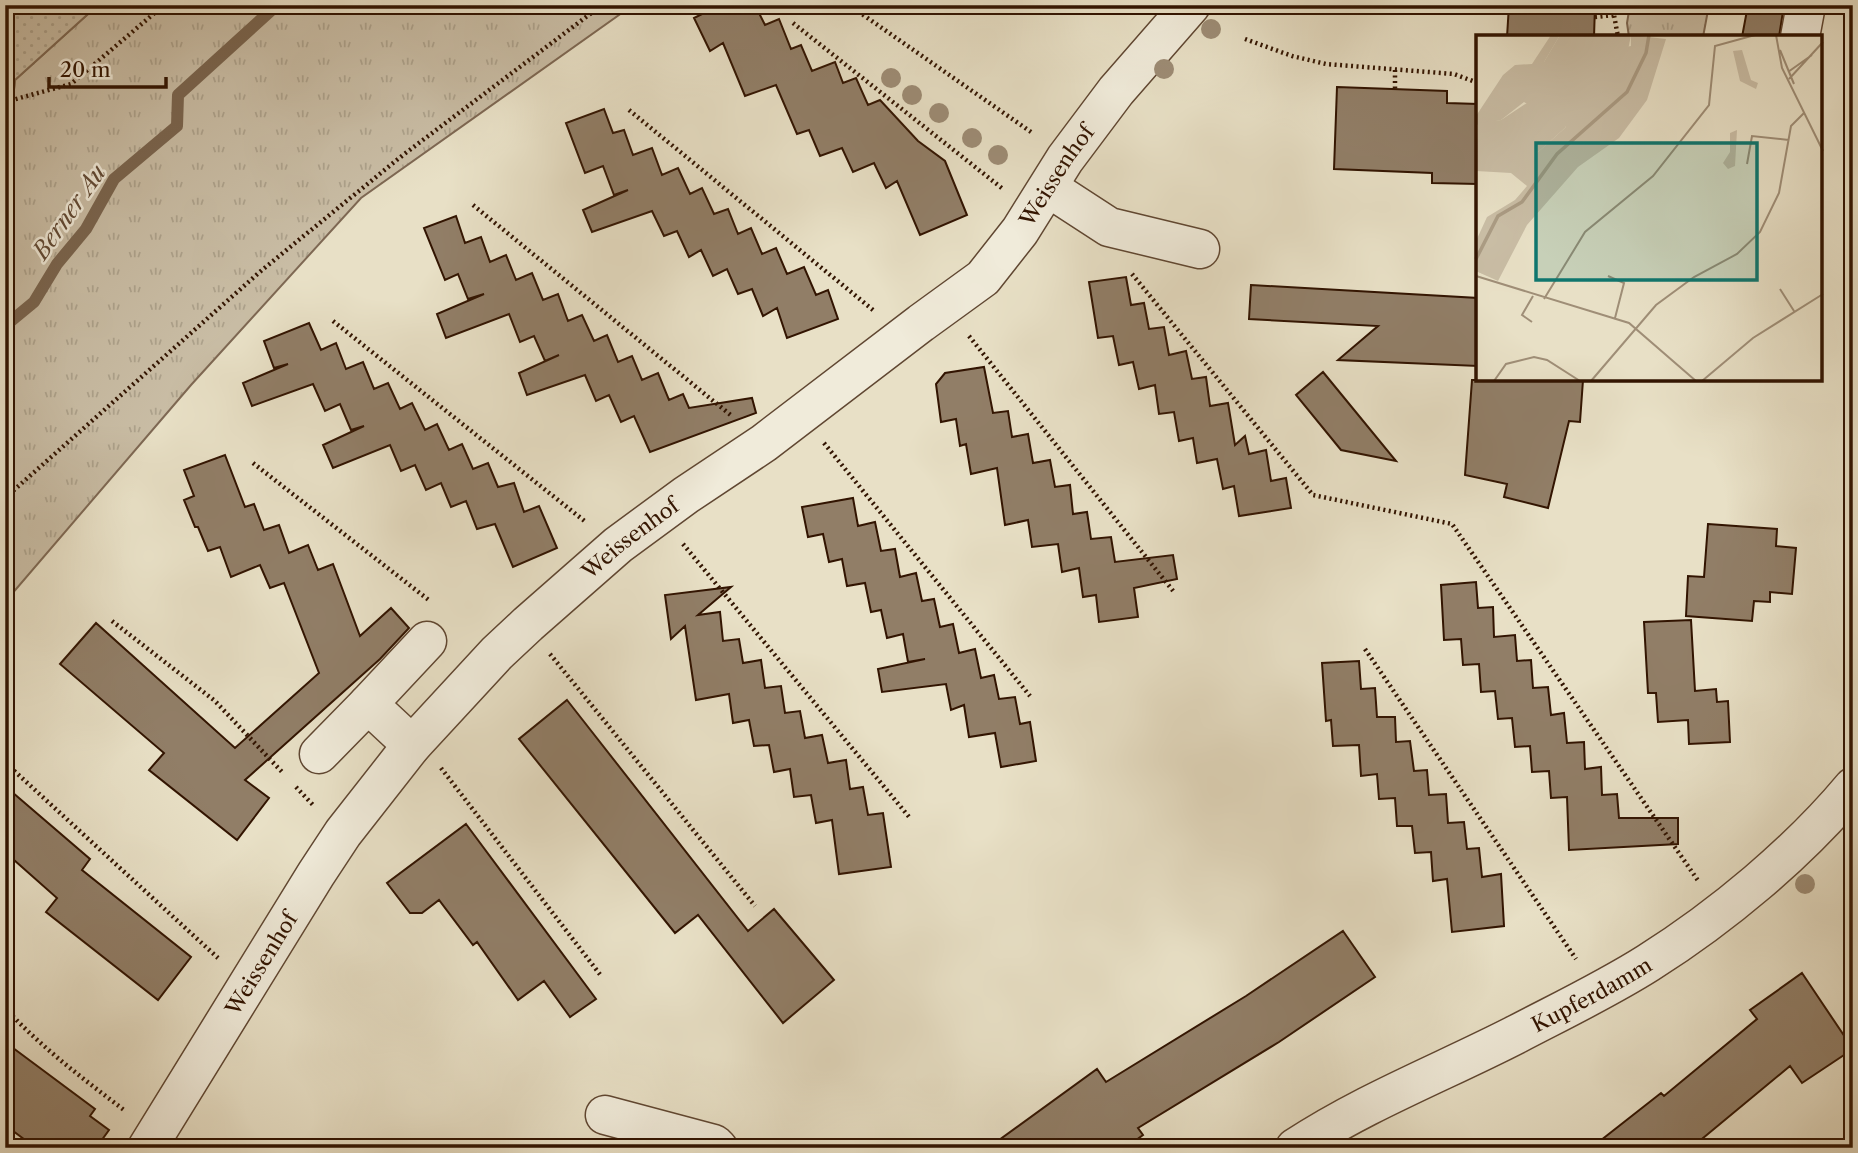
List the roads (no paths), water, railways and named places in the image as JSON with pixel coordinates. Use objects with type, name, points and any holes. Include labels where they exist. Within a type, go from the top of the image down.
[{"type":"street","name":"Weissenhof","points":[[147,1148],[343,833],[426,756],[497,653],[618,545],[764,443],[983,278],[1020,231],[1065,159],[1116,91],[1191,5]]},
{"type":"street","points":[[1800,35],[1806,5]]},
{"type":"street","points":[[1049,188],[1109,227],[1200,249]]},
{"type":"street","points":[[319,754],[368,704],[433,625]]},
{"type":"street","points":[[368,704],[426,756]]},
{"type":"street","name":"Kupferdamm","points":[[1296,1148],[1332,1124],[1516,1034],[1647,964],[1696,931],[1761,880],[1853,787]]},
{"type":"street","points":[[605,1115],[714,1144],[718,1148]]},
{"type":"waterway","name":"Berner Au","points":[[5,326],[34,302],[57,264],[86,229],[114,179],[177,126],[178,95],[277,5]]}]
